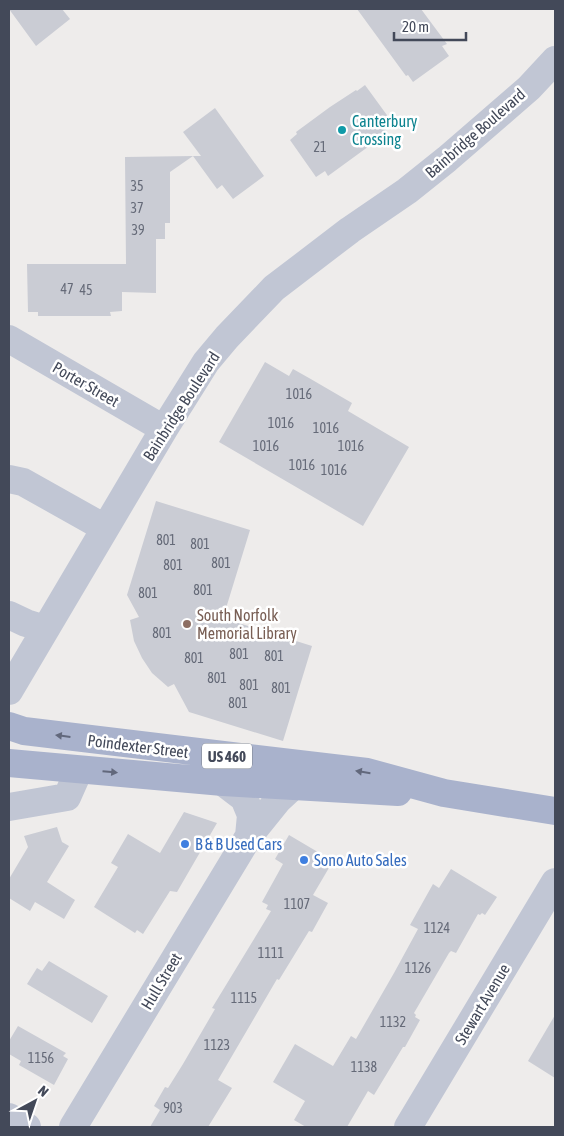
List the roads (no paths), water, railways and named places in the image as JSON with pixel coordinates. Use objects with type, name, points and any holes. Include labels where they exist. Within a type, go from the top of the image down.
[{"type":"main road","name":"Poindexter Street","points":[[9,726],[24,731],[367,772],[444,793],[555,811]]},
{"type":"main road","name":"Poindexter Street","points":[[9,763],[222,782],[365,791],[444,793]]},
{"type":"street","name":"Bainbridge Boulevard","points":[[9,691],[164,429],[206,362],[227,337],[274,288],[350,230],[407,191],[447,159],[529,88],[555,60]]},
{"type":"street","name":"Porter Street","points":[[9,339],[164,429]]},
{"type":"street","points":[[9,478],[23,482],[105,528]]},
{"type":"street","points":[[9,615],[45,630]]},
{"type":"street","points":[[9,807],[67,797],[78,770]]},
{"type":"street","name":"Hull Street","points":[[222,782],[244,798],[251,815],[249,836]]},
{"type":"street","name":"Hull Street","points":[[73,1127],[249,836],[292,786]]},
{"type":"street","name":"Stewart Avenue","points":[[408,1127],[555,882]]},
{"type":"street","points":[[9,1117],[26,1127]]},
{"type":"place","name":"Canterbury Crossing","points":[[342,130]]},
{"type":"place","name":"South Norfolk Memorial Library","points":[[187,624]]},
{"type":"place","name":"B & B Used Cars","points":[[185,844]]},
{"type":"place","name":"Sono Auto Sales","points":[[304,860]]}]
